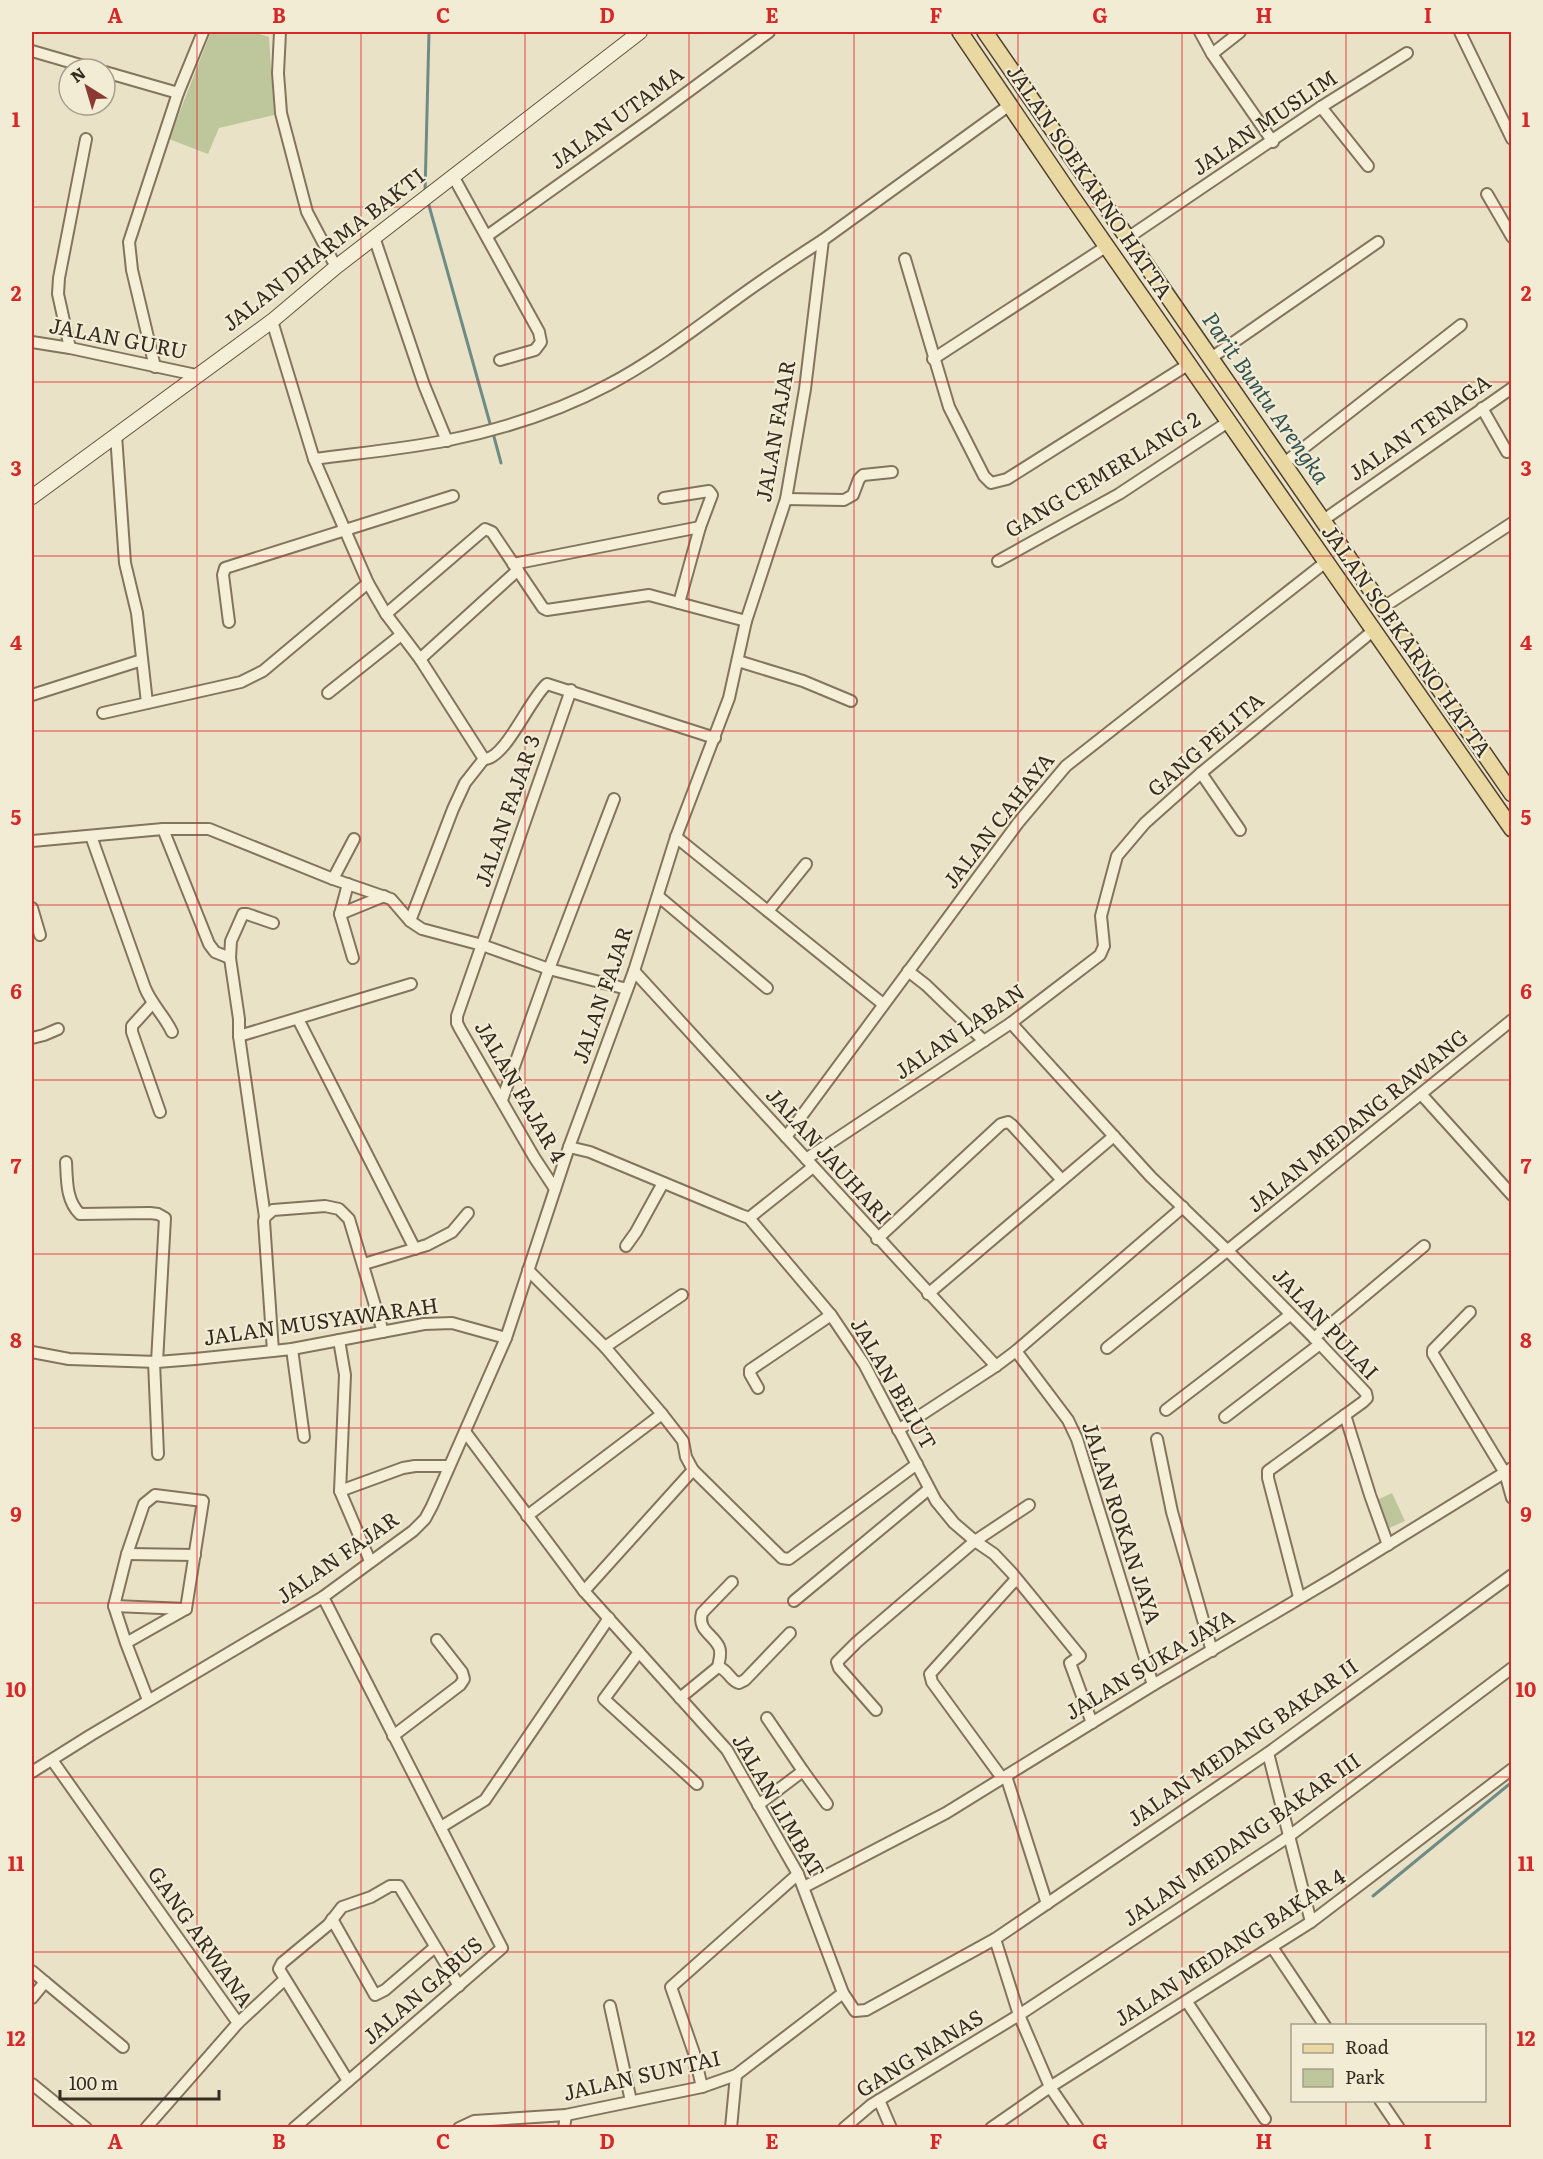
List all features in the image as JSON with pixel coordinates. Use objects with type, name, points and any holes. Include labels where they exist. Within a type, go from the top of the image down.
[{"type":"main road","name":"JALAN DHARMA BAKTI","points":[[32,497],[272,321],[417,203],[640,32]]},
{"type":"main road","name":"JALAN SOEKARNO HATTA","points":[[960,32],[1512,829]]},
{"type":"main road","name":"JALAN SOEKARNO HATTA","points":[[984,32],[1213,357],[1512,794]]},
{"type":"main road","points":[[1453,746],[1471,734]]},
{"type":"street","points":[[155,367],[132,270],[129,242],[178,93],[203,32]]},
{"type":"street","points":[[280,32],[278,73],[281,113],[308,212],[336,267]]},
{"type":"street","name":"JALAN UTAMA","points":[[488,236],[769,32]]},
{"type":"street","points":[[1200,32],[1212,54],[1273,142]]},
{"type":"street","points":[[1212,54],[1240,32]]},
{"type":"street","points":[[1460,32],[1512,139]]},
{"type":"street","points":[[32,51],[57,58]]},
{"type":"street","name":"JALAN MUSLIM","points":[[1128,238],[1273,142],[1321,107],[1407,53]]},
{"type":"street","points":[[117,75],[178,93]]},
{"type":"street","points":[[314,459],[447,441],[499,427],[568,404],[607,386],[635,370],[760,281],[823,240],[1011,104]]},
{"type":"street","points":[[1321,107],[1368,166]]},
{"type":"street","points":[[70,348],[58,294],[59,278],[86,139]]},
{"type":"street","points":[[453,176],[539,332],[541,342],[536,350],[500,360]]},
{"type":"street","points":[[1487,194],[1512,237]]},
{"type":"street","points":[[374,237],[424,385],[447,441]]},
{"type":"street","name":"JALAN FAJAR","points":[[32,1772],[148,1700],[323,1597],[413,1531],[425,1519],[466,1432],[506,1338],[569,1148],[634,971],[676,837],[729,698],[746,621],[786,499],[804,389],[823,240]]},
{"type":"street","points":[[1213,357],[1378,242]]},
{"type":"street","points":[[933,359],[1107,246]]},
{"type":"street","points":[[905,259],[949,407],[984,476],[991,483],[999,483],[1008,479],[1189,364]]},
{"type":"street","points":[[272,321],[314,459],[368,583],[386,614],[420,659],[484,759]]},
{"type":"street","points":[[1285,462],[1461,325]]},
{"type":"street","name":"JALAN GURU","points":[[32,342],[196,375]]},
{"type":"street","name":"JALAN TENAGA","points":[[1324,520],[1512,388]]},
{"type":"street","points":[[1482,408],[1508,452]]},
{"type":"street","name":"GANG CEMERLANG 2","points":[[998,561],[1119,494],[1228,422]]},
{"type":"street","points":[[116,435],[125,563],[137,613],[147,703]]},
{"type":"street","points":[[786,499],[844,500],[854,495],[859,479],[863,475],[892,472]]},
{"type":"street","points":[[664,498],[709,491],[712,495],[700,527],[679,603]]},
{"type":"street","points":[[229,622],[223,575],[225,568],[453,496]]},
{"type":"street","points":[[1383,607],[1512,523]]},
{"type":"street","points":[[420,659],[515,567],[700,527]]},
{"type":"street","points":[[386,614],[485,529],[492,532],[543,608],[547,610],[649,595],[746,621]]},
{"type":"street","name":"JALAN CAHAYA","points":[[786,1137],[1018,823],[1066,766],[1327,561]]},
{"type":"street","points":[[103,713],[241,682],[263,671],[368,583]]},
{"type":"street","name":"GANG PELITA","points":[[1101,916],[1117,856],[1145,823],[1201,773],[1374,630]]},
{"type":"street","points":[[328,693],[401,635]]},
{"type":"street","points":[[32,695],[142,660]]},
{"type":"street","points":[[738,661],[802,681],[851,701]]},
{"type":"street","points":[[484,759],[489,760],[500,751],[547,684],[715,738]]},
{"type":"street","name":"JALAN FAJAR 3","points":[[482,945],[571,690]]},
{"type":"street","points":[[410,921],[453,809],[465,783],[484,759]]},
{"type":"street","points":[[1201,773],[1239,830]]},
{"type":"street","points":[[502,1100],[614,799]]},
{"type":"street","points":[[32,841],[163,829],[209,829],[333,879],[391,898],[410,921],[422,929],[482,945],[549,969],[627,989]]},
{"type":"street","points":[[163,829],[209,944],[215,952],[230,958]]},
{"type":"street","points":[[91,836],[152,1004],[165,1016],[172,1032]]},
{"type":"street","points":[[676,837],[883,1004]]},
{"type":"street","points":[[333,879],[354,839]]},
{"type":"street","points":[[768,911],[806,864]]},
{"type":"street","points":[[348,884],[340,914],[353,958]]},
{"type":"street","points":[[340,914],[384,896]]},
{"type":"street","points":[[658,896],[767,988]]},
{"type":"street","points":[[32,908],[40,935]]},
{"type":"street","points":[[273,923],[243,914],[231,941],[230,958],[265,1217],[273,1351]]},
{"type":"street","name":"JALAN LABAN","points":[[749,1218],[809,1163],[1011,1023],[1100,955],[1104,946],[1101,916]]},
{"type":"street","name":"JALAN FAJAR 4","points":[[482,945],[457,1016],[457,1023],[534,1157],[555,1189]]},
{"type":"street","points":[[908,970],[926,984],[984,1041]]},
{"type":"street","name":"JALAN JAUHARI","points":[[634,971],[877,1239],[996,1366]]},
{"type":"street","points":[[239,1036],[411,984]]},
{"type":"street","points":[[152,1004],[132,1026],[132,1032],[160,1112]]},
{"type":"street","points":[[298,1018],[415,1249]]},
{"type":"street","name":"JALAN MEDANG RAWANG","points":[[1107,1348],[1512,1020]]},
{"type":"street","name":"JALAN PULAI","points":[[1011,1023],[1151,1178],[1228,1251],[1367,1395],[1364,1402],[1268,1471],[1299,1598]]},
{"type":"street","points":[[32,1038],[58,1029]]},
{"type":"street","points":[[1421,1094],[1512,1195]]},
{"type":"street","points":[[877,1239],[1001,1124],[1008,1122],[1012,1125],[1061,1179]]},
{"type":"street","points":[[928,1294],[1114,1136]]},
{"type":"street","name":"JALAN BELUT","points":[[569,1148],[590,1152],[749,1218],[831,1315],[864,1364],[883,1396],[898,1430],[936,1501],[954,1523],[994,1554],[1080,1656],[1070,1663],[1092,1723]]},
{"type":"street","points":[[66,1162],[71,1201],[74,1209],[80,1214],[150,1213],[165,1218],[155,1362],[158,1454]]},
{"type":"street","points":[[626,1246],[663,1183]]},
{"type":"street","points":[[265,1217],[273,1210],[325,1206],[339,1209],[349,1219],[383,1332]]},
{"type":"street","points":[[898,1430],[1016,1351],[1183,1207]]},
{"type":"street","points":[[364,1264],[427,1245],[452,1232],[468,1213]]},
{"type":"street","points":[[1225,1417],[1317,1341],[1424,1246]]},
{"type":"street","points":[[528,1270],[605,1347],[662,1414],[683,1441],[686,1457],[693,1470],[772,1550],[785,1559],[789,1559],[917,1464]]},
{"type":"street","points":[[605,1347],[682,1294]]},
{"type":"street","points":[[1470,1312],[1433,1350],[1433,1354],[1508,1471],[1512,1498]]},
{"type":"street","points":[[758,1388],[750,1370],[831,1315]]},
{"type":"street","points":[[1166,1410],[1290,1315]]},
{"type":"street","name":"JALAN MUSYAWARAH","points":[[32,1352],[69,1359],[155,1362],[292,1349],[424,1324],[452,1323],[506,1338]]},
{"type":"street","points":[[339,1340],[345,1375],[340,1491],[370,1561]]},
{"type":"street","points":[[292,1349],[304,1437]]},
{"type":"street","name":"JALAN ROKAN JAYA","points":[[1016,1351],[1068,1420],[1077,1439],[1153,1685]]},
{"type":"street","points":[[527,1516],[662,1414]]},
{"type":"street","points":[[1345,1415],[1388,1545]]},
{"type":"street","name":"JALAN LIMBAT","points":[[466,1432],[584,1591],[727,1750],[798,1874],[843,1993],[855,2011],[867,2010],[995,1939]]},
{"type":"street","points":[[1157,1439],[1172,1512],[1212,1650]]},
{"type":"street","points":[[340,1491],[403,1468],[449,1466]]},
{"type":"street","points":[[584,1591],[693,1470]]},
{"type":"street","name":"JALAN SUKA JAYA","points":[[804,1887],[946,1813],[1508,1471]]},
{"type":"street","points":[[794,1601],[929,1489]]},
{"type":"street","points":[[148,1700],[114,1606],[127,1554],[144,1504],[155,1495],[203,1501],[186,1609]]},
{"type":"street","points":[[876,1710],[838,1668],[837,1662],[857,1642],[975,1541],[1029,1505]]},
{"type":"street","points":[[127,1554],[195,1555]]},
{"type":"street","name":"JALAN MEDANG BAKAR II","points":[[995,1939],[1268,1753],[1512,1575]]},
{"type":"street","points":[[1016,1579],[930,1674],[932,1682],[1004,1777],[1047,1904]]},
{"type":"street","points":[[680,1698],[718,1667],[719,1647],[702,1626],[700,1620],[702,1613],[732,1582]]},
{"type":"street","name":"JALAN GABUS","points":[[294,2127],[502,1948],[323,1597]]},
{"type":"street","points":[[114,1606],[186,1609]]},
{"type":"street","points":[[126,1643],[186,1609]]},
{"type":"street","points":[[441,1827],[485,1800],[609,1618]]},
{"type":"street","points":[[718,1667],[723,1668],[735,1682],[739,1683],[745,1680],[790,1633]]},
{"type":"street","points":[[393,1736],[460,1685],[464,1679],[462,1672],[437,1640]]},
{"type":"street","points":[[639,1652],[604,1699],[697,1784]]},
{"type":"street","name":"JALAN MEDANG BAKAR III","points":[[1019,2015],[1288,1837],[1512,1668]]},
{"type":"street","points":[[767,1718],[827,1804]]},
{"type":"street","points":[[1268,1753],[1311,1922]]},
{"type":"street","name":"GANG ARWANA","points":[[51,1760],[238,2023],[146,2127]]},
{"type":"street","name":"JALAN MEDANG BAKAR 4","points":[[991,2127],[1050,2087],[1311,1922],[1512,1769]]},
{"type":"street","points":[[759,1805],[803,1771]]},
{"type":"street","points":[[702,2087],[694,2053],[671,1987],[798,1874]]},
{"type":"street","points":[[348,2081],[279,1969],[282,1963],[328,1925],[336,1912],[348,1904],[371,1897],[390,1886],[399,1886],[459,1986]]},
{"type":"street","points":[[332,1919],[375,1995],[385,1990],[435,1947]]},
{"type":"street","points":[[995,1939],[1019,2015],[1050,2087],[1078,2127]]},
{"type":"street","points":[[1272,1947],[1324,2024]]},
{"type":"street","points":[[32,1971],[123,2047]]},
{"type":"street","points":[[238,2023],[284,1980]]},
{"type":"street","points":[[32,1998],[45,1982]]},
{"type":"street","name":"JALAN SUNTAI","points":[[459,2127],[474,2121],[566,2115],[702,2087],[736,2075],[843,1993]]},
{"type":"street","points":[[1187,2002],[1265,2119]]},
{"type":"street","points":[[610,2006],[631,2101]]},
{"type":"street","name":"GANG NANAS","points":[[844,2127],[879,2100],[1019,2015]]},
{"type":"street","points":[[731,2127],[736,2075]]},
{"type":"street","points":[[32,2084],[86,2127]]},
{"type":"street","points":[[879,2100],[891,2127]]},
{"type":"street","points":[[1381,2102],[1399,2127]]},
{"type":"street","points":[[564,2127],[566,2115]]},
{"type":"green space","points":[[211,32],[253,32],[269,37],[274,115],[219,128],[208,154],[169,139]]},
{"type":"green space","points":[[1392,1493],[1405,1521],[1387,1529],[1375,1501]]},
{"type":"waterway","points":[[425,193],[429,32]]},
{"type":"waterway","name":"Parit Buntu Arengka","points":[[994,32],[1215,351]]},
{"type":"waterway","points":[[428,202],[491,427]]},
{"type":"waterway","name":"Parit Buntu Arengka","points":[[1219,357],[1327,514]]},
{"type":"waterway","points":[[493,433],[501,463]]},
{"type":"waterway","points":[[1373,1896],[1512,1782]]}]
